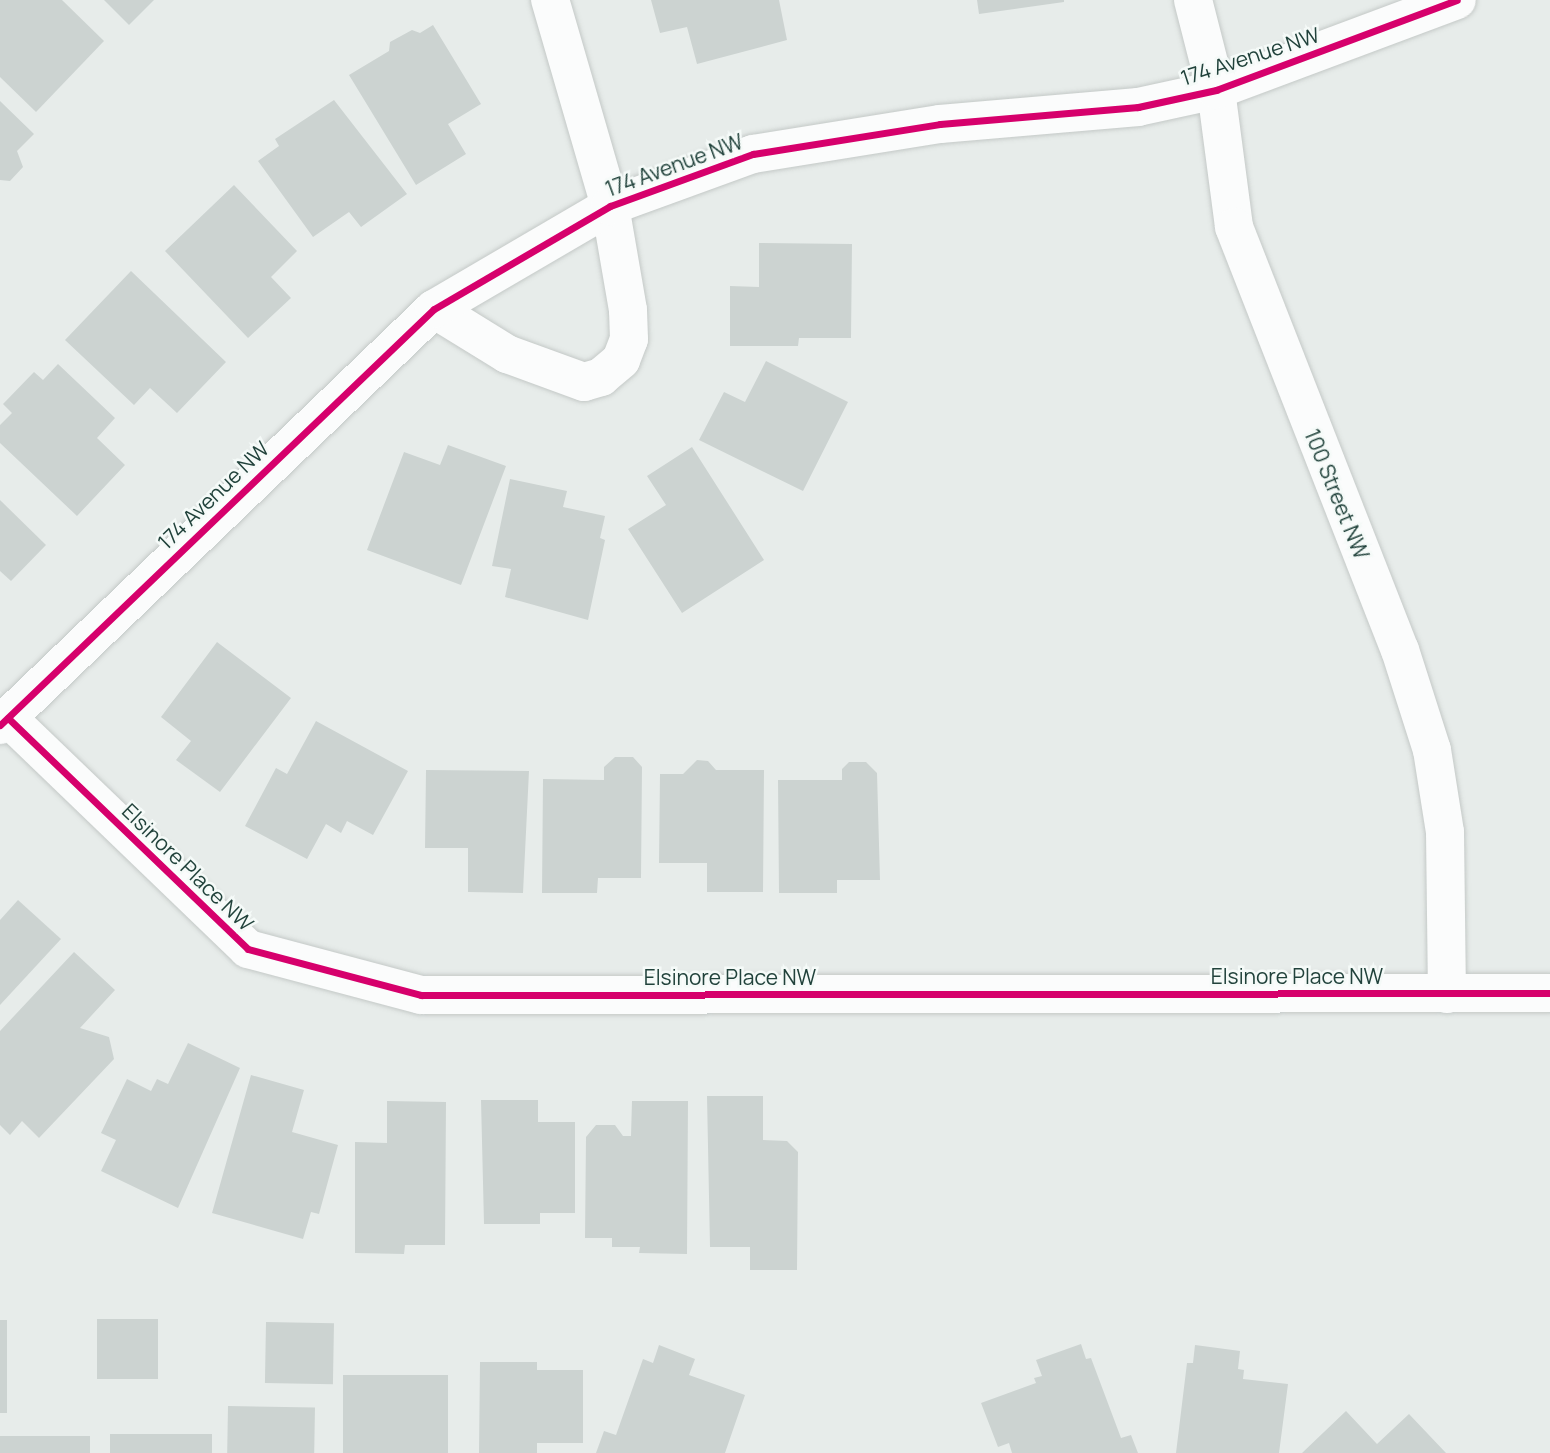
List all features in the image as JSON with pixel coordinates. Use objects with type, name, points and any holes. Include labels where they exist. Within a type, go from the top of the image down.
[{"type":"street","points":[[550,0],[610,206]]},
{"type":"street","name":"100 Street NW","points":[[1193,0],[1216,90],[1234,226],[1400,650],[1432,750],[1445,832],[1447,994]]},
{"type":"street","name":"174 Avenue NW","points":[[4,722],[434,309],[610,206],[753,153],[940,124],[1138,107],[1216,90],[1454,2]]},
{"type":"street","name":"174 Avenue NW","points":[[434,309],[477,338],[548,372],[584,382],[601,377],[621,360],[629,339],[628,310],[610,206]]},
{"type":"street","name":"Elsinore Place NW","points":[[4,722],[248,949],[421,995],[1550,993]]},
{"type":"building","points":[[0,0],[62,0],[104,41],[36,112],[0,77]]},
{"type":"building","points":[[104,0],[154,0],[129,25]]},
{"type":"building","points":[[651,0],[779,0],[787,40],[697,64],[687,27],[660,33]]},
{"type":"building","points":[[977,0],[1064,0],[1064,2],[979,14]]},
{"type":"building","points":[[433,25],[481,104],[448,124],[466,154],[416,185],[349,75],[389,51],[390,42],[412,30],[420,33]]},
{"type":"building","points":[[334,100],[407,194],[361,227],[349,212],[313,237],[258,161],[279,146],[275,139]]},
{"type":"building","points":[[0,101],[34,134],[17,151],[23,167],[10,181],[0,180]]},
{"type":"building","points":[[234,185],[297,251],[271,277],[291,298],[248,338],[165,251]]},
{"type":"building","points":[[759,243],[852,244],[851,338],[799,338],[798,346],[730,346],[730,286],[759,287]]},
{"type":"building","points":[[131,271],[226,362],[177,413],[150,388],[134,405],[65,340]]},
{"type":"building","points":[[766,361],[848,402],[803,491],[699,440],[724,392],[745,402]]},
{"type":"building","points":[[58,364],[115,418],[97,438],[125,465],[77,516],[0,443],[0,425],[12,413],[3,404],[34,372],[43,380]]},
{"type":"building","points":[[448,445],[506,466],[461,585],[367,550],[404,452],[440,465]]},
{"type":"building","points":[[692,447],[764,560],[682,613],[628,529],[666,505],[647,476]]},
{"type":"building","points":[[510,479],[567,491],[563,507],[605,516],[600,538],[605,540],[588,620],[505,597],[511,569],[492,566]]},
{"type":"building","points":[[0,500],[46,545],[11,581],[0,571]]},
{"type":"building","points":[[217,642],[291,698],[220,792],[176,760],[191,741],[161,717]]},
{"type":"building","points":[[316,721],[408,771],[373,835],[347,821],[341,833],[326,824],[307,859],[245,826],[276,768],[287,774]]},
{"type":"building","points":[[615,757],[633,757],[642,767],[641,878],[598,878],[597,893],[542,893],[543,779],[604,780],[604,767]]},
{"type":"building","points":[[697,760],[708,761],[716,770],[764,770],[763,892],[707,892],[707,863],[659,863],[660,774],[683,774]]},
{"type":"building","points":[[849,762],[866,762],[877,773],[880,880],[837,880],[837,893],[779,893],[778,780],[842,780],[842,769]]},
{"type":"building","points":[[426,770],[529,771],[523,893],[468,892],[468,848],[425,848]]},
{"type":"building","points":[[18,900],[61,939],[0,1005],[0,920]]},
{"type":"building","points":[[74,952],[115,990],[80,1028],[109,1037],[114,1059],[39,1138],[22,1121],[10,1135],[0,1125],[0,1031]]},
{"type":"building","points":[[188,1043],[240,1068],[178,1208],[101,1171],[116,1140],[101,1133],[127,1079],[151,1091],[157,1079],[168,1084]]},
{"type":"building","points":[[251,1075],[304,1090],[292,1132],[338,1145],[319,1214],[311,1212],[303,1239],[212,1213]]},
{"type":"building","points":[[707,1096],[763,1096],[763,1140],[787,1141],[798,1152],[797,1270],[750,1270],[750,1247],[710,1247]]},
{"type":"building","points":[[481,1100],[538,1100],[538,1122],[575,1122],[575,1213],[540,1213],[540,1224],[484,1224]]},
{"type":"building","points":[[387,1101],[446,1102],[445,1245],[405,1245],[404,1254],[355,1253],[355,1142],[387,1143]]},
{"type":"building","points":[[632,1101],[688,1101],[687,1254],[639,1253],[640,1247],[612,1247],[612,1238],[585,1238],[586,1137],[596,1125],[615,1125],[623,1136],[631,1136]]},
{"type":"building","points":[[97,1319],[158,1319],[158,1379],[97,1379]]},
{"type":"building","points":[[0,1320],[7,1320],[7,1413],[0,1413]]},
{"type":"building","points":[[266,1322],[334,1323],[333,1384],[265,1383]]},
{"type":"building","points":[[1081,1344],[1086,1359],[1091,1358],[1121,1438],[1131,1435],[1138,1453],[1012,1453],[1009,1443],[998,1447],[981,1403],[1036,1383],[1034,1378],[1042,1376],[1036,1360]]},
{"type":"building","points":[[659,1345],[695,1359],[689,1375],[745,1395],[725,1453],[596,1453],[604,1431],[616,1435],[643,1359],[653,1363]]},
{"type":"building","points":[[1195,1345],[1240,1351],[1238,1369],[1244,1370],[1243,1379],[1288,1384],[1279,1453],[1176,1453],[1187,1363],[1193,1363]]},
{"type":"building","points":[[480,1362],[537,1362],[537,1370],[583,1370],[583,1443],[537,1443],[537,1453],[479,1453]]},
{"type":"building","points":[[343,1375],[448,1375],[448,1453],[343,1453]]},
{"type":"building","points":[[228,1406],[315,1408],[314,1453],[227,1453]]},
{"type":"building","points":[[1346,1411],[1377,1444],[1409,1414],[1446,1453],[1302,1453]]},
{"type":"building","points":[[110,1434],[212,1434],[212,1453],[110,1453]]},
{"type":"building","points":[[0,1436],[90,1436],[90,1453],[0,1453]]},
{"type":"cycle path","points":[[0,725],[434,309],[610,206],[753,154],[940,124],[1138,107],[1216,90],[1457,0]]},
{"type":"cycle path","points":[[8,718],[248,949],[421,995],[1550,993]]}]
